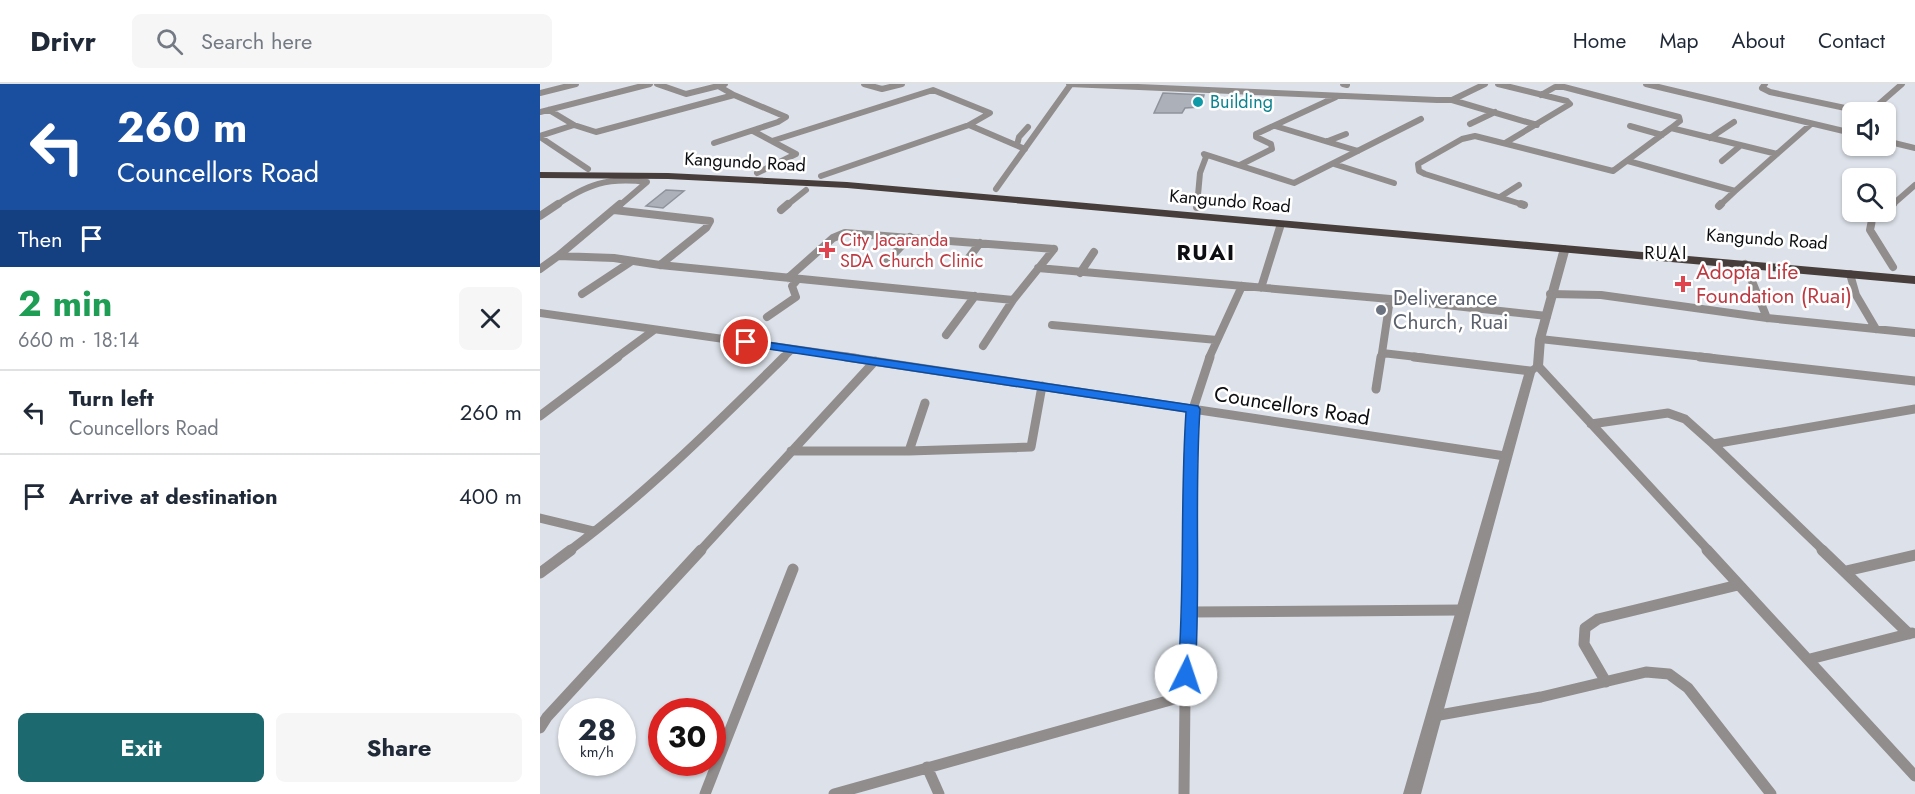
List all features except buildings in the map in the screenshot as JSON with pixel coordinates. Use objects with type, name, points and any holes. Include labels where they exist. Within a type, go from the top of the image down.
[{"type":"highway","name":"Kangundo Road","points":[[540,169],[549,173],[598,179],[634,173]]},
{"type":"highway","name":"Kangundo Road","points":[[549,173],[588,169],[634,173],[757,173],[996,189],[1851,270],[1915,280]]},
{"type":"highway","name":"Kangundo Road","points":[[671,173],[858,186],[1745,264],[1851,270],[1893,267],[1915,269]]},
{"type":"street","points":[[540,93],[576,84]]},
{"type":"street","points":[[540,112],[650,84]]},
{"type":"street","points":[[657,84],[686,94],[721,85],[734,95],[786,117],[753,131],[714,142]]},
{"type":"street","points":[[864,84],[882,89],[902,84]]},
{"type":"street","points":[[996,189],[1070,84],[1452,100],[1537,124]]},
{"type":"street","points":[[1470,84],[1482,85]]},
{"type":"street","points":[[1498,84],[1567,101],[1570,104],[1505,143]]},
{"type":"street","points":[[1647,84],[1842,131]]},
{"type":"street","points":[[1765,84],[1762,87],[1766,90],[1864,112],[1871,111],[1902,84]]},
{"type":"street","points":[[1452,100],[1482,85]]},
{"type":"street","points":[[821,176],[969,125],[985,118],[990,113],[926,87]]},
{"type":"street","points":[[1524,205],[1425,174],[1418,166],[1430,156],[1469,136],[1480,136],[1608,171],[1616,171],[1680,121],[1679,117],[1560,87],[1541,95]]},
{"type":"street","points":[[772,141],[933,90]]},
{"type":"street","points":[[549,110],[574,125],[591,132],[601,132],[734,95]]},
{"type":"street","points":[[1240,165],[1272,149],[1271,144],[1255,136],[1339,96]]},
{"type":"street","points":[[1470,124],[1495,112]]},
{"type":"street","points":[[1197,207],[1200,173],[1206,158],[1204,155],[1292,183],[1421,119]]},
{"type":"street","points":[[1710,138],[1734,122]]},
{"type":"street","points":[[1719,206],[1810,124]]},
{"type":"street","points":[[540,136],[574,125]]},
{"type":"street","points":[[969,125],[1025,148]]},
{"type":"street","points":[[1275,126],[1358,151]]},
{"type":"street","points":[[1630,126],[1662,135]]},
{"type":"street","points":[[1017,145],[1019,137],[1028,127]]},
{"type":"street","points":[[1671,128],[1777,154]]},
{"type":"street","points":[[753,131],[796,154],[757,173]]},
{"type":"street","points":[[1328,141],[1347,134]]},
{"type":"street","points":[[540,136],[588,169]]},
{"type":"street","points":[[1896,143],[1915,148]]},
{"type":"street","points":[[1722,161],[1740,146]]},
{"type":"street","points":[[1628,161],[1736,191]]},
{"type":"street","points":[[1334,164],[1394,183]]},
{"type":"street","points":[[540,216],[544,211],[598,179],[647,182],[540,270]]},
{"type":"street","points":[[1500,197],[1519,185]]},
{"type":"street","points":[[1896,201],[1915,186]]},
{"type":"street","points":[[781,210],[806,190]]},
{"type":"street","points":[[614,210],[710,221],[706,228],[660,265]]},
{"type":"street","points":[[1872,222],[1870,230],[1893,267]]},
{"type":"street","points":[[1261,288],[1280,227]]},
{"type":"street","points":[[788,278],[838,235],[854,232],[1054,249],[1013,300],[983,346]]},
{"type":"street","points":[[887,261],[910,237]]},
{"type":"street","points":[[964,264],[980,243]]},
{"type":"street","points":[[1412,794],[1505,456],[1534,369],[1550,294],[1565,248]]},
{"type":"street","points":[[1080,273],[1094,252]]},
{"type":"street","points":[[558,256],[632,261],[1013,300]]},
{"type":"street","points":[[582,294],[632,261]]},
{"type":"street","points":[[1745,264],[1767,318]]},
{"type":"street","points":[[1038,268],[1390,299],[1547,316]]},
{"type":"street","points":[[1851,270],[1856,295],[1876,329]]},
{"type":"street","points":[[767,317],[796,297],[792,286],[798,279]]},
{"type":"street","points":[[1184,794],[1185,696],[1191,612],[1190,460],[1193,409],[1217,340],[1242,286]]},
{"type":"street","points":[[1550,294],[1601,296],[1767,318],[1915,333]]},
{"type":"street","points":[[946,335],[975,296]]},
{"type":"street","points":[[1376,389],[1390,299]]},
{"type":"street","name":"Councellors Road","points":[[540,313],[792,348],[1505,456]]},
{"type":"street","points":[[1052,325],[1217,340]]},
{"type":"street","points":[[540,416],[654,330]]},
{"type":"street","points":[[1540,339],[1915,381]]},
{"type":"street","points":[[540,573],[622,510],[709,431],[792,348]]},
{"type":"street","points":[[1382,353],[1534,369],[1591,424],[1738,585],[1810,659],[1915,776]]},
{"type":"street","points":[[540,728],[547,717],[875,361]]},
{"type":"street","points":[[791,451],[909,451],[1031,447],[1042,386]]},
{"type":"street","points":[[909,451],[926,403]]},
{"type":"street","points":[[1713,444],[1915,409]]},
{"type":"street","points":[[1591,424],[1668,413],[1685,419],[1912,633]]},
{"type":"street","points":[[540,518],[594,531]]},
{"type":"street","points":[[1846,571],[1915,555]]},
{"type":"street","points":[[705,794],[793,569]]},
{"type":"street","points":[[1606,682],[1584,644],[1585,628],[1606,617],[1738,585]]},
{"type":"street","points":[[1191,612],[1462,610]]},
{"type":"street","points":[[1810,659],[1912,633]]},
{"type":"street","points":[[1434,716],[1655,671],[1677,678],[1695,696],[1771,794]]},
{"type":"street","points":[[834,794],[1185,696]]},
{"type":"street","points":[[927,767],[939,794]]},
{"type":"place","name":"Building","points":[[1198,102]]},
{"type":"place","name":"City Jacaranda SDA Church Clinic","points":[[827,250]]},
{"type":"place","name":"Adopta Life Foundation (Ruai)","points":[[1683,284]]},
{"type":"place","name":"Deliverance Church, Ruai","points":[[1381,310]]},
{"type":"district","name":"RUAI","points":[[1206,252]]},
{"type":"district","name":"RUAI","points":[[1666,253]]},
{"type":"route","points":[[746,342],[1193,409],[1190,460],[1191,612],[1186,675]]}]
